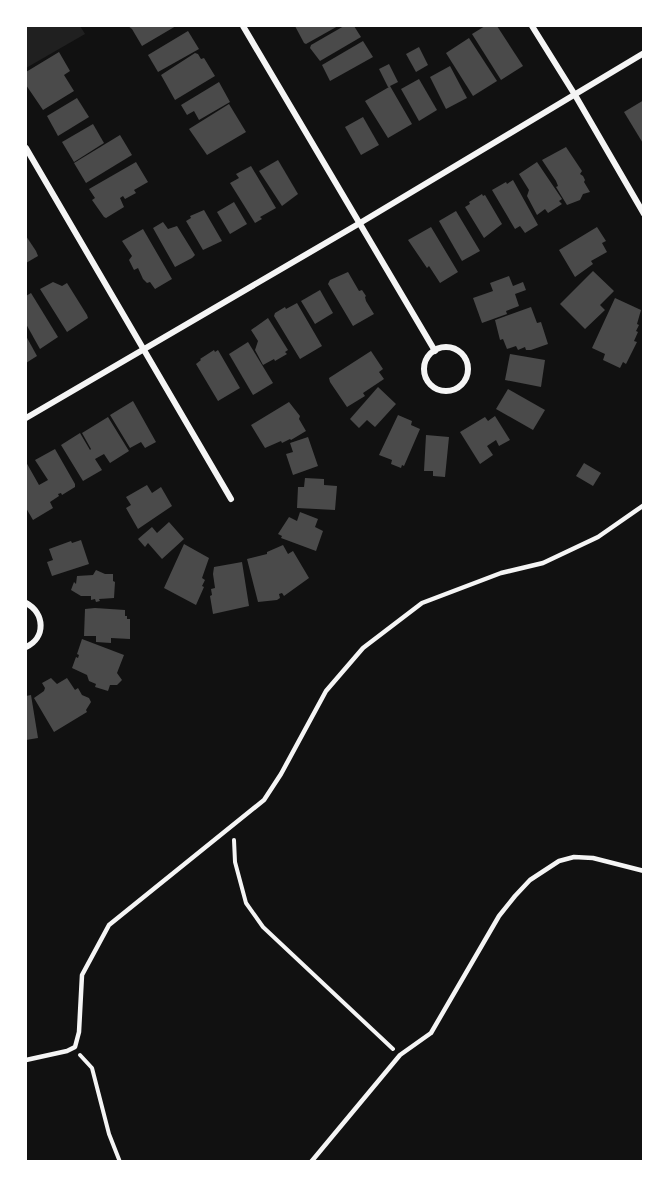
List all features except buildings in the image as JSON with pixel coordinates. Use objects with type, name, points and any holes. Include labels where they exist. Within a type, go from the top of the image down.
[{"type":"street","points":[[243,26],[435,351]]},
{"type":"street","points":[[532,26],[644,214]]},
{"type":"street","points":[[26,418],[360,223],[644,53]]},
{"type":"street","points":[[26,148],[231,499]]},
{"type":"street","points":[[449,348],[462,355],[468,368],[464,382],[458,387],[444,391],[427,381],[426,361],[435,351],[449,348]]},
{"type":"street","points":[[26,603],[38,614],[41,628],[35,642],[26,647]]},
{"type":"lane","points":[[26,1060],[74,1048],[79,1032],[82,975],[109,925],[264,800],[281,774],[326,691],[363,648],[422,603],[501,573],[543,563],[598,537],[644,505]]},
{"type":"lane","points":[[311,1161],[400,1055],[431,1033],[499,916],[530,880],[553,865],[574,857],[593,858],[644,871]]},
{"type":"path","points":[[234,825],[235,862],[246,903],[262,927],[400,1055]]},
{"type":"path","points":[[74,1048],[92,1068],[109,1134],[120,1161]]},
{"type":"shaded area","points":[[26,26],[80,26],[85,34],[26,68]]}]
